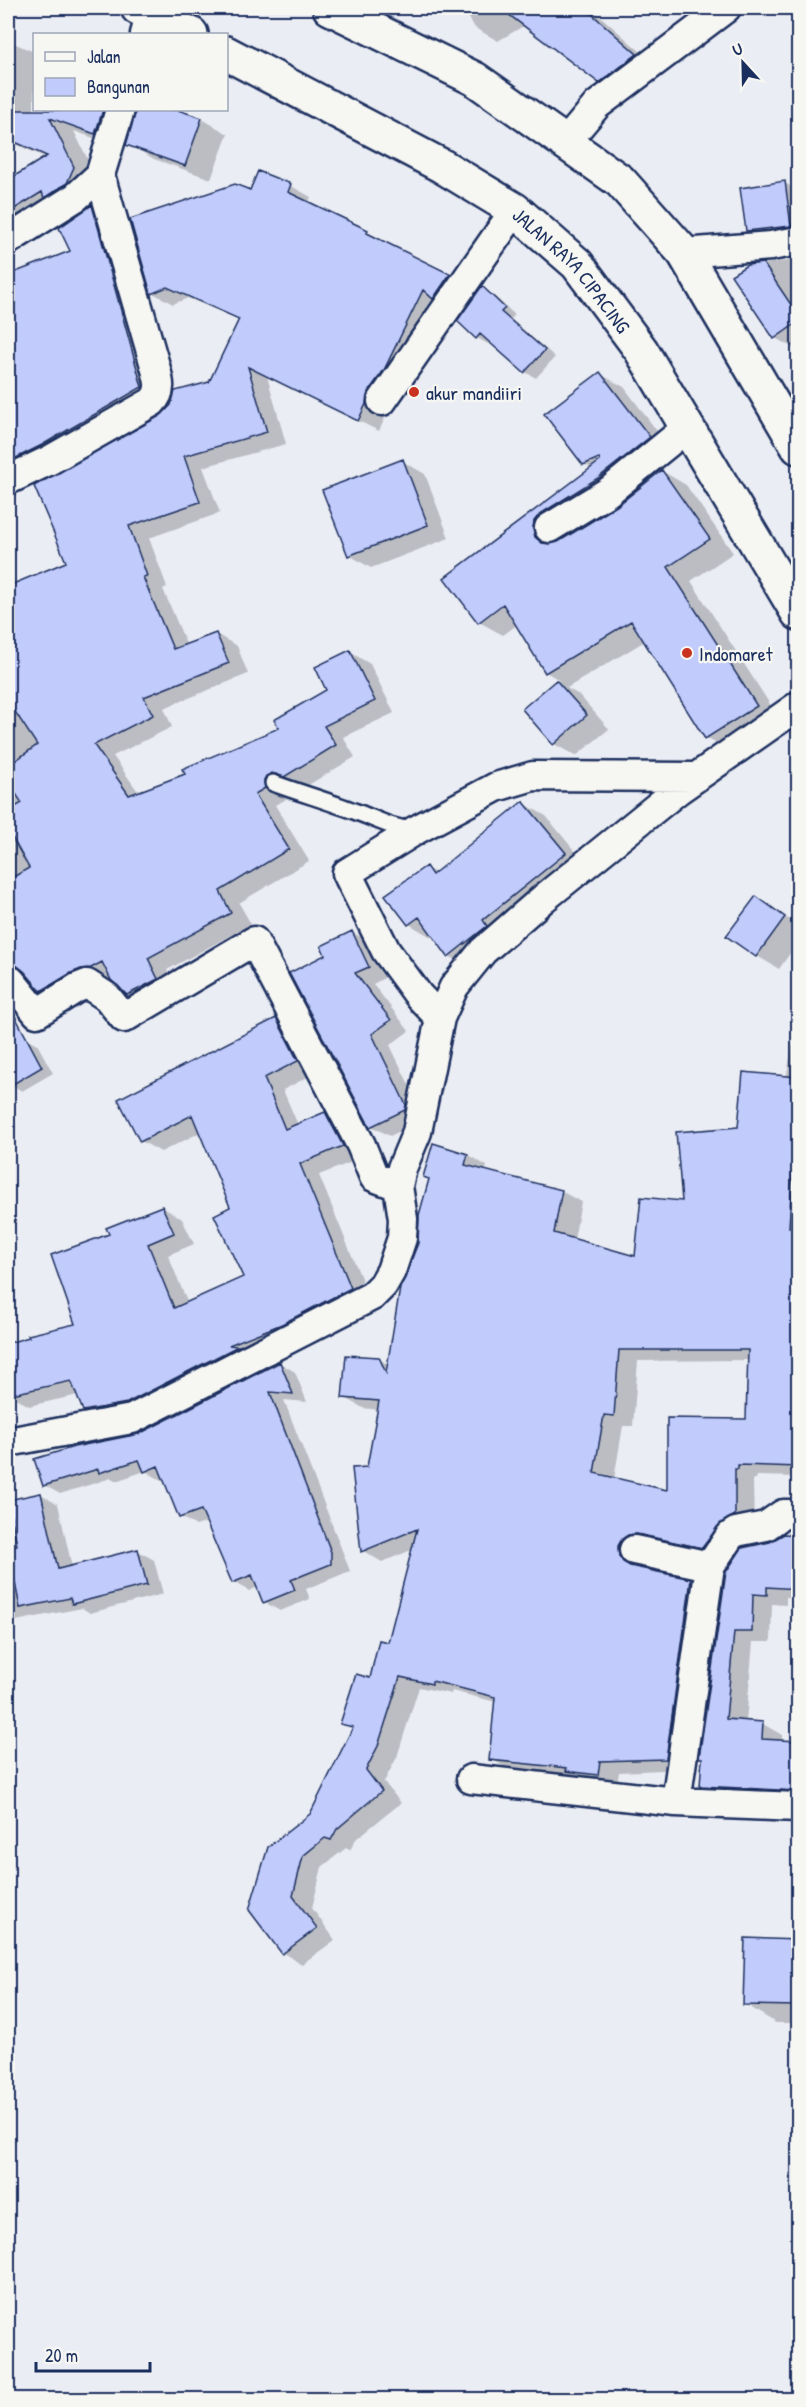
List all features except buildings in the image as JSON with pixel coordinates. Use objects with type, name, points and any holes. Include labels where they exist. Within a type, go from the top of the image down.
[{"type":"highway","points":[[330,8],[476,79],[620,181],[684,253],[798,447]]},
{"type":"highway","points":[[145,18],[188,33]]},
{"type":"highway","name":"JALAN RAYA CIPACING","points":[[228,54],[442,166],[515,210],[577,264],[641,350],[798,613]]},
{"type":"street","points":[[566,142],[597,105],[726,8]]},
{"type":"street","points":[[8,240],[76,197],[100,175],[120,111]]},
{"type":"street","points":[[8,480],[50,460],[152,402],[158,396],[160,387],[154,362],[100,175]]},
{"type":"street","points":[[382,401],[515,210]]},
{"type":"street","points":[[684,253],[771,246],[798,241]]},
{"type":"street","points":[[549,528],[608,492],[688,427]]},
{"type":"street","points":[[8,1442],[132,1419],[372,1296],[383,1285],[391,1271],[402,1238],[403,1219],[398,1185],[402,1168],[417,1132],[440,1018],[454,987],[483,951],[544,898],[695,777],[798,705]]},
{"type":"street","points":[[440,1018],[419,996],[386,951],[346,873],[416,830],[496,787],[532,776],[695,777]]},
{"type":"street","points":[[8,982],[11,981],[37,1012],[87,984],[107,997],[124,1018],[254,941],[361,1145],[374,1177],[398,1185]]},
{"type":"street","points":[[676,1802],[710,1566],[730,1536],[736,1532],[766,1526],[783,1514],[798,1514]]},
{"type":"street","points":[[634,1550],[710,1566]]},
{"type":"street","points":[[471,1779],[676,1802],[798,1807]]},
{"type":"lane","points":[[273,783],[386,824],[416,830]]},
{"type":"place","name":"akur mandiiri","points":[[414,392]]},
{"type":"place","name":"Indomaret","points":[[687,653]]}]
